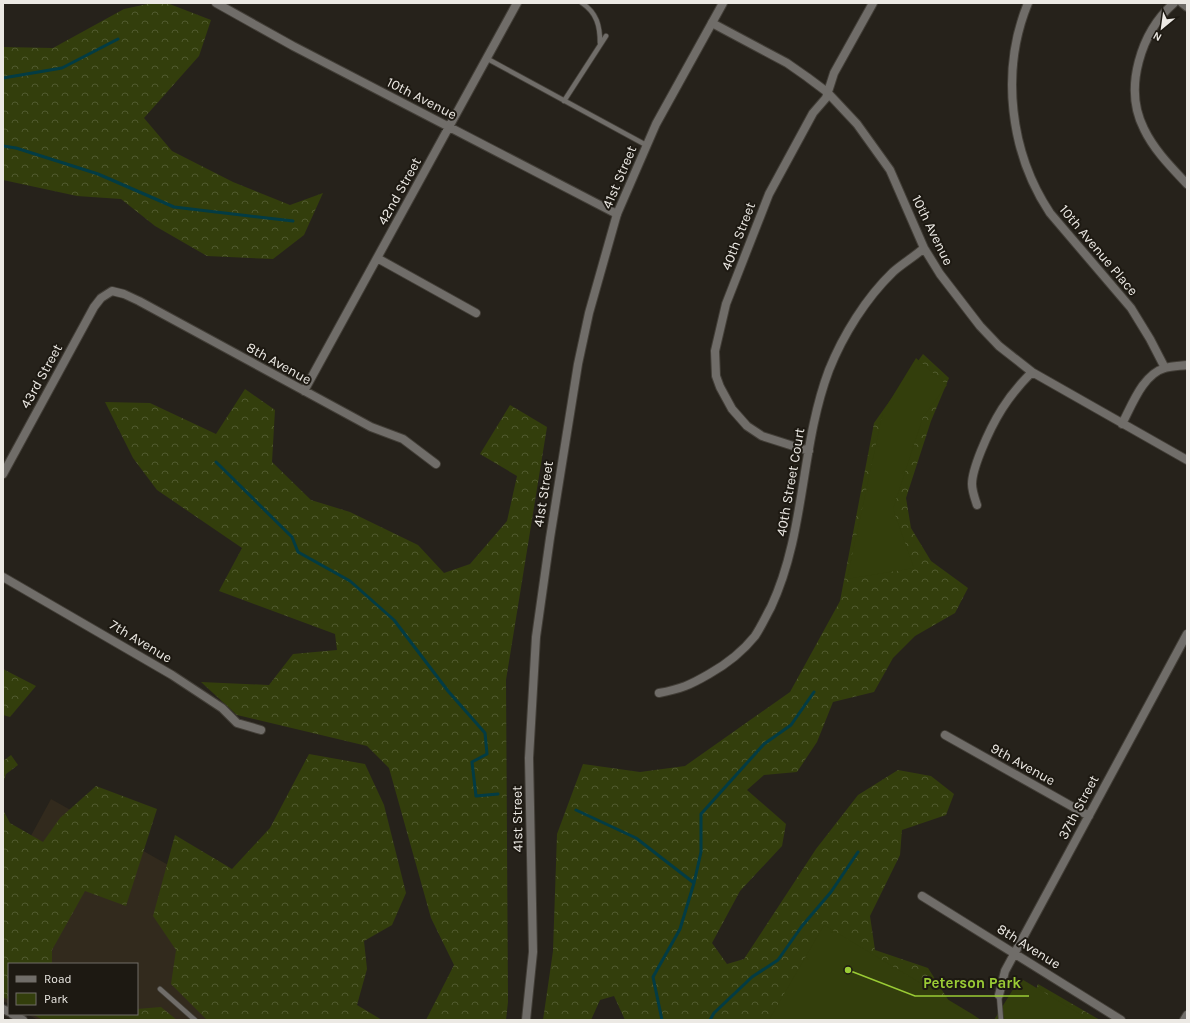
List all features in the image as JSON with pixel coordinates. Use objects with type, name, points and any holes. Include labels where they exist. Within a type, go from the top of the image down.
[{"type":"street","name":"10th Avenue","points":[[216,3],[293,46],[617,214]]},
{"type":"street","name":"42nd Street","points":[[304,391],[517,3]]},
{"type":"street","name":"41st Street","points":[[526,1020],[533,952],[529,758],[536,637],[578,364],[591,305],[617,214],[646,145],[723,3]]},
{"type":"street","name":"40th Street","points":[[809,451],[762,436],[747,426],[732,409],[720,387],[716,376],[715,351],[726,304],[760,215],[785,162],[813,113],[826,98],[834,73],[873,3]]},
{"type":"street","name":"10th Avenue Place","points":[[1028,3],[1016,44],[1012,89],[1014,120],[1026,166],[1042,200],[1050,213],[1130,308],[1150,339],[1165,368]]},
{"type":"street","points":[[1174,3],[1149,36],[1141,52],[1135,83],[1138,114],[1143,127],[1158,152],[1187,184]]},
{"type":"street","points":[[1182,3],[1187,8]]},
{"type":"street","name":"10th Avenue","points":[[712,23],[787,63],[828,92],[858,124],[890,170],[924,248],[954,294],[980,326],[999,346],[1032,372],[1187,460]]},
{"type":"street","name":"40th Street Court","points":[[659,693],[680,690],[721,667],[755,635],[772,605],[785,574],[809,451],[824,385],[830,368],[847,334],[881,284],[903,264],[924,248]]},
{"type":"street","points":[[377,258],[476,313]]},
{"type":"street","name":"8th Avenue","points":[[106,294],[112,291],[124,294],[138,301],[371,427],[403,439],[436,464]]},
{"type":"street","name":"43rd Street","points":[[3,474],[94,307],[106,294]]},
{"type":"street","points":[[1122,424],[1141,388],[1158,371],[1165,368],[1187,365]]},
{"type":"street","points":[[977,505],[972,484],[977,463],[990,431],[1007,399],[1032,372]]},
{"type":"street","name":"7th Avenue","points":[[3,577],[178,679],[222,708],[237,723],[261,730]]},
{"type":"street","name":"37th Street","points":[[998,995],[1005,970],[1187,634]]},
{"type":"street","name":"9th Avenue","points":[[945,735],[1089,816]]},
{"type":"street","name":"8th Avenue","points":[[922,896],[1121,1020]]},
{"type":"street","points":[[14,1015],[23,1020]]},
{"type":"street","points":[[1184,1020],[1187,1015]]},
{"type":"lane","points":[[582,3],[588,7],[596,18],[600,31],[600,44]]},
{"type":"lane","points":[[564,101],[606,36]]},
{"type":"lane","points":[[486,58],[646,145]]},
{"type":"lane","points":[[160,989],[195,1020]]},
{"type":"lane","points":[[998,995],[1000,1020]]},
{"type":"shaded area","points":[[51,799],[218,893],[261,1020],[38,1020],[29,1015],[138,1015],[138,963],[8,963],[8,1004],[3,1001],[3,887]]},
{"type":"green space","points":[[152,3],[167,3],[211,20],[199,56],[144,118],[172,151],[233,182],[290,205],[323,193],[304,235],[273,259],[207,256],[155,226],[121,199],[77,196],[3,180],[3,47],[53,48],[124,9]]},
{"type":"green space","points":[[923,354],[949,378],[931,421],[906,498],[911,528],[931,561],[968,588],[955,613],[915,636],[893,658],[874,692],[833,702],[817,742],[797,772],[764,775],[747,790],[786,824],[782,846],[740,891],[712,943],[727,964],[744,959],[816,849],[858,795],[898,770],[931,776],[954,794],[946,815],[902,830],[900,855],[870,916],[875,950],[928,968],[961,1020],[625,1020],[614,996],[600,1000],[591,1020],[543,1020],[553,951],[557,834],[583,764],[640,772],[685,766],[790,692],[840,601],[874,423]]},
{"type":"green space","points":[[916,358],[947,385],[923,417],[893,509],[914,568],[847,579],[883,412]]},
{"type":"green space","points":[[245,389],[275,410],[272,462],[311,500],[350,512],[418,545],[444,573],[470,564],[507,521],[517,476],[480,454],[510,405],[547,427],[506,680],[508,1002],[506,1020],[426,1020],[454,965],[431,918],[389,768],[367,746],[237,715],[201,682],[269,685],[293,654],[337,650],[335,634],[219,591],[242,548],[157,490],[133,458],[105,402],[150,403],[216,434]]},
{"type":"green space","points":[[3,669],[36,686],[10,717],[3,715]]},
{"type":"green space","points":[[309,754],[365,764],[384,805],[406,893],[392,925],[364,941],[367,969],[357,1005],[382,1020],[207,1020],[171,984],[176,950],[153,916],[175,835],[232,869],[270,828]]},
{"type":"green space","points":[[11,755],[18,765],[6,774],[3,783],[3,761]]},
{"type":"green space","points":[[96,786],[157,809],[126,906],[85,891],[52,950],[52,963],[8,963],[8,1000],[3,997],[3,810],[10,823],[43,842],[60,818]]},
{"type":"green space","points":[[824,925],[972,1014],[981,1020],[769,1020]]},
{"type":"green space","points":[[1020,978],[1090,1020],[994,1020]]},
{"type":"green space","points":[[1038,984],[1100,1020],[1025,1020]]},
{"type":"green space","points":[[161,1007],[177,1020],[43,1020],[34,1015],[138,1015],[138,1009]]},
{"type":"waterway","points":[[3,78],[62,68],[118,39]]},
{"type":"waterway","points":[[3,146],[16,148],[98,174],[174,207],[293,221]]},
{"type":"waterway","points":[[216,462],[292,537],[298,552],[350,581],[394,620],[448,691],[485,733],[487,754],[472,762],[476,796],[498,794]]},
{"type":"waterway","points":[[662,1020],[653,977],[680,929],[694,883],[701,852],[701,814],[764,744],[791,725],[814,692]]},
{"type":"waterway","points":[[576,810],[636,838],[694,883]]},
{"type":"waterway","points":[[710,1020],[714,1013],[752,977],[778,960],[802,926],[831,892],[858,852]]},
{"type":"place","name":"Peterson Park","points":[[848,970]]}]
